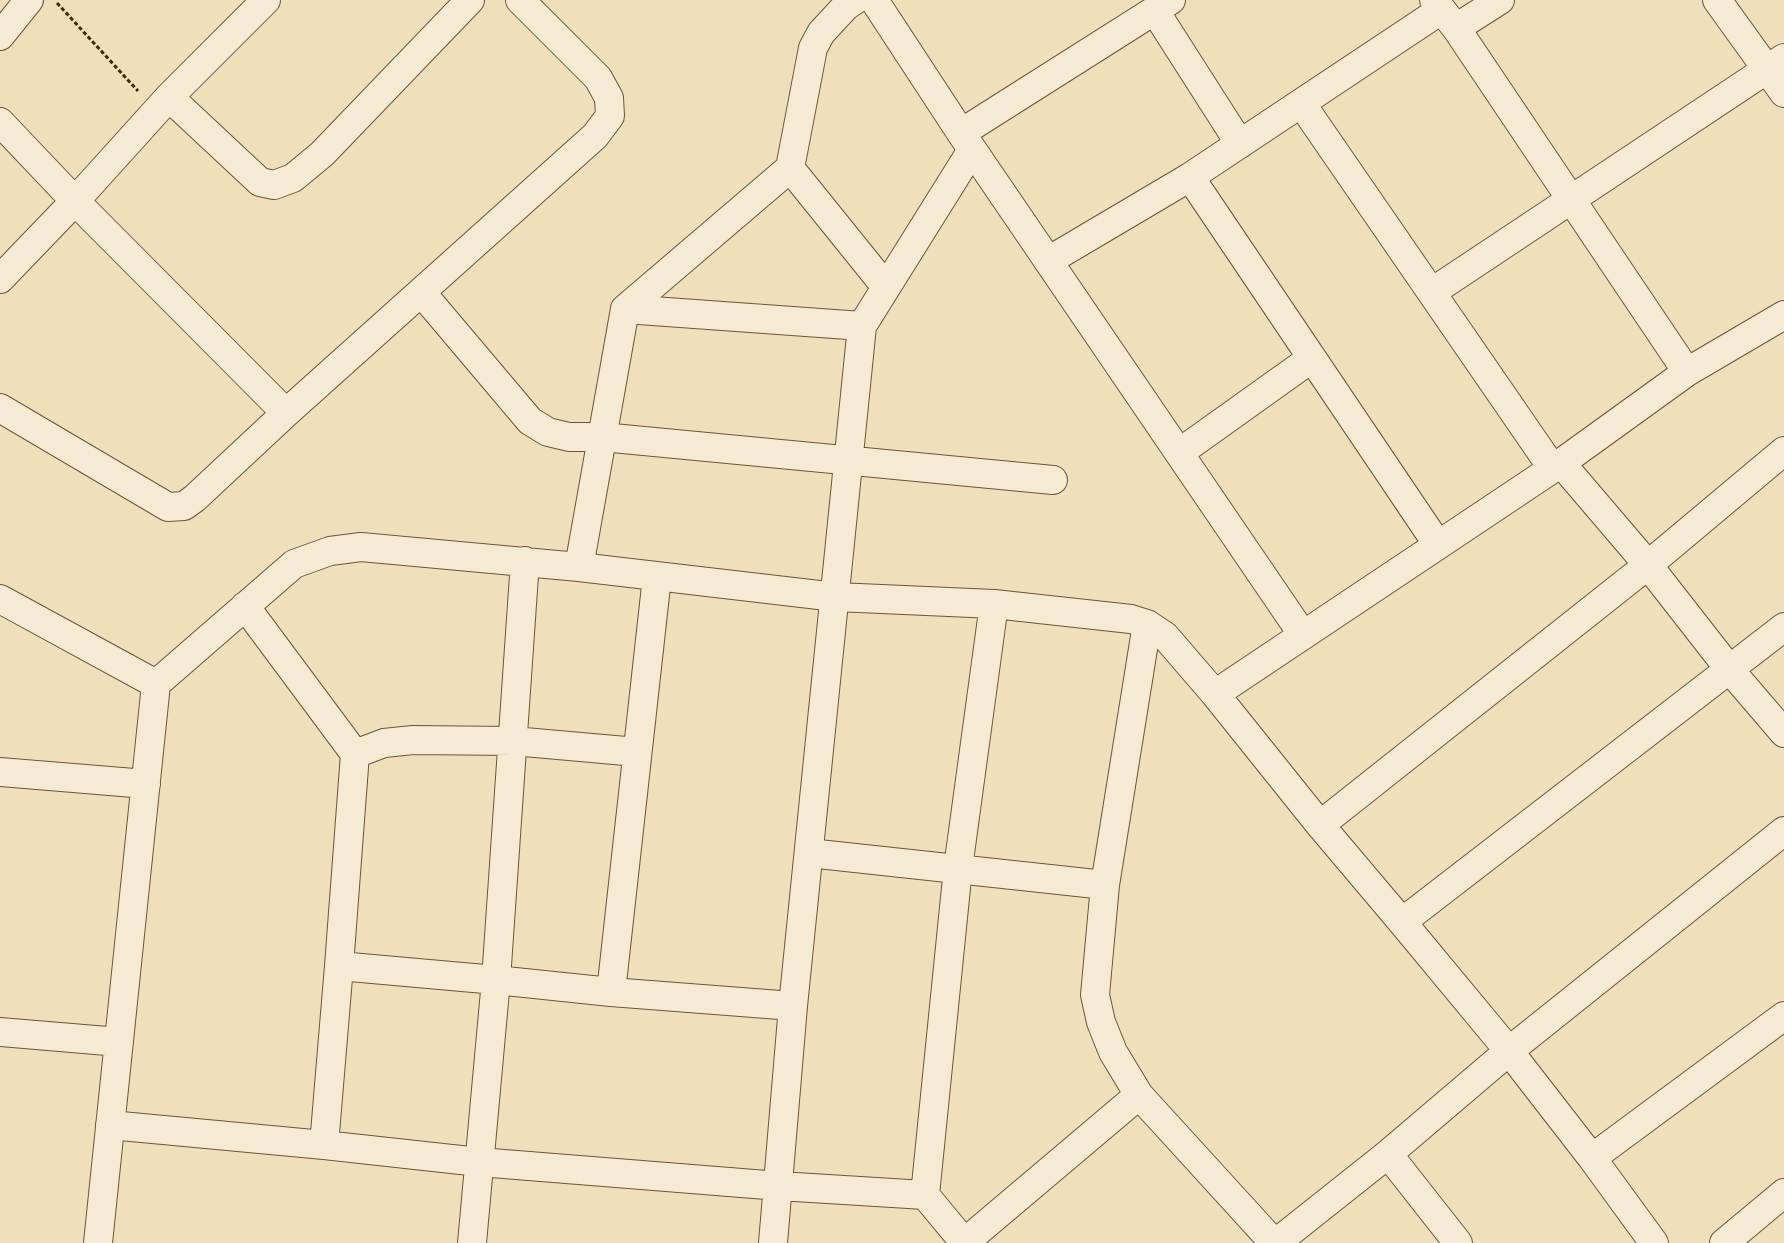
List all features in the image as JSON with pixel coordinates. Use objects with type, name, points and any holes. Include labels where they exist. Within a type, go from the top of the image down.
[{"type":"street","points":[[0,36],[29,0]]},
{"type":"street","points":[[0,279],[75,201],[163,104],[266,0]]},
{"type":"street","points":[[163,104],[260,182],[274,185],[293,178],[322,154],[470,0]]},
{"type":"street","points":[[579,566],[625,309],[790,168],[813,48],[821,33],[854,0]]},
{"type":"street","points":[[874,0],[967,142],[1303,635]]},
{"type":"street","points":[[1048,261],[1190,177],[1301,103],[1444,13],[1500,0]]},
{"type":"street","points":[[1717,0],[1775,63],[1784,93]]},
{"type":"street","points":[[0,408],[168,506],[184,506],[195,498],[286,413],[595,136],[610,116],[609,98],[598,78],[523,1]]},
{"type":"street","points":[[773,1243],[793,1006],[862,326],[886,287],[967,142],[1163,5],[1240,144]]},
{"type":"street","points":[[1444,13],[1687,372]]},
{"type":"street","points":[[1432,292],[1775,63]]},
{"type":"street","points":[[1301,103],[1432,292],[1557,466],[1648,566],[1730,670],[1784,733]]},
{"type":"street","points":[[0,122],[75,201],[286,413]]},
{"type":"street","points":[[790,168],[886,287]]},
{"type":"street","points":[[1190,177],[1438,545]]},
{"type":"street","points":[[421,292],[530,421],[548,432],[569,437],[602,437],[1053,480]]},
{"type":"street","points":[[625,309],[862,326]]},
{"type":"street","points":[[1215,694],[1557,466],[1687,372],[1784,315]]},
{"type":"street","points":[[1179,453],[1312,358]]},
{"type":"street","points":[[1320,824],[1648,566],[1784,450]]},
{"type":"street","points":[[98,1243],[156,684],[294,564],[330,551],[361,547],[579,566],[657,577],[836,597],[994,604],[1131,619],[1147,624],[1165,636],[1215,694],[1508,1051],[1592,1158],[1654,1243]]},
{"type":"street","points":[[472,1243],[496,980],[525,562]]},
{"type":"street","points":[[611,992],[636,752],[657,577]]},
{"type":"street","points":[[0,599],[156,684]]},
{"type":"street","points":[[994,604],[958,868],[925,1195],[964,1242],[1139,1095]]},
{"type":"street","points":[[245,606],[355,754],[324,1144]]},
{"type":"street","points":[[1147,624],[1105,884],[1095,995],[1101,1022],[1113,1052],[1139,1095],[1275,1243],[1388,1154],[1508,1051],[1784,831]]},
{"type":"street","points":[[1402,922],[1784,627]]},
{"type":"street","points":[[355,754],[384,743],[413,740],[513,741],[636,752]]},
{"type":"street","points":[[0,772],[146,784]]},
{"type":"street","points":[[809,853],[1105,884]]},
{"type":"street","points":[[339,966],[611,992],[793,1006]]},
{"type":"street","points":[[1592,1158],[1784,1016]]},
{"type":"street","points":[[0,1032],[119,1042]]},
{"type":"street","points":[[110,1125],[324,1144],[479,1162],[779,1186],[925,1195]]},
{"type":"street","points":[[1388,1154],[1458,1243]]},
{"type":"street","points":[[1724,1243],[1784,1193]]},
{"type":"path","points":[[54,0],[163,104]]}]
